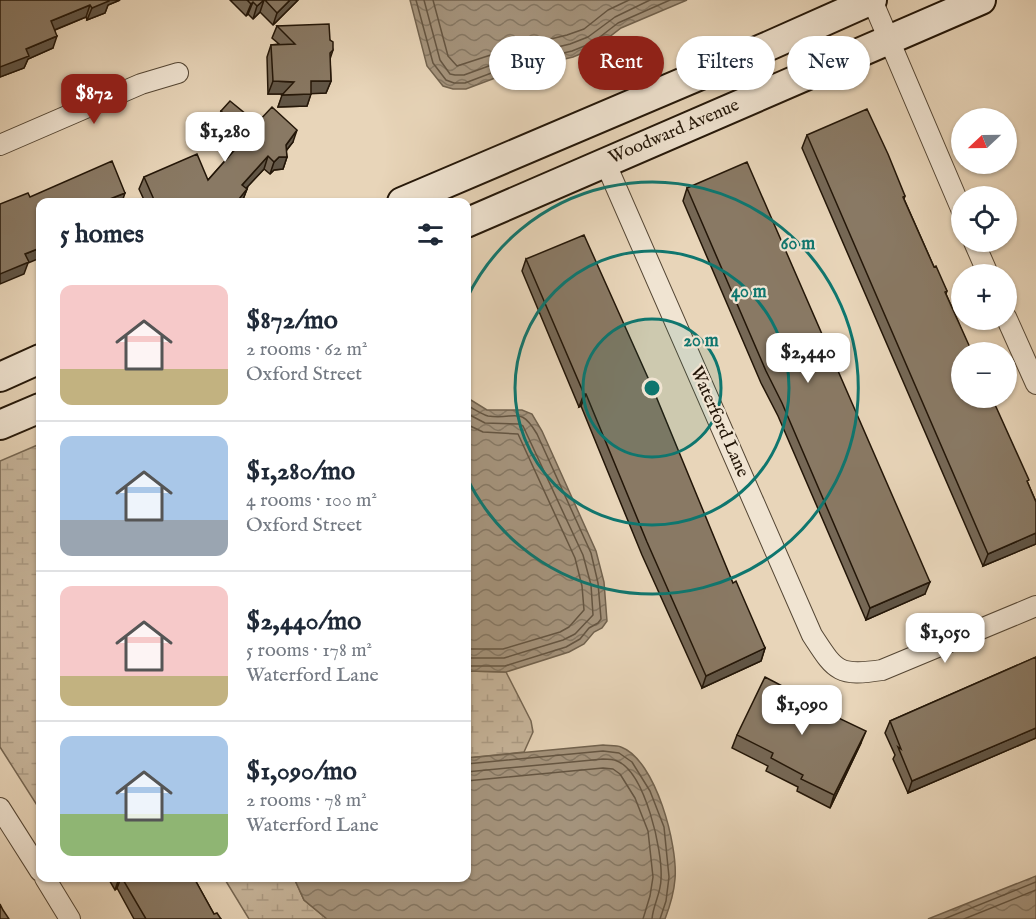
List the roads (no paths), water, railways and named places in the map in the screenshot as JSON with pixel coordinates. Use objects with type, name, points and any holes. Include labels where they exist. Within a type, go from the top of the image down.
[{"type":"street","points":[[411,198],[872,0],[951,186]]},
{"type":"street","name":"Woodward Avenue","points":[[471,221],[981,0]]},
{"type":"street","points":[[0,145],[141,84],[178,73]]},
{"type":"street","name":"Waterford Lane","points":[[605,162],[812,635],[831,664],[845,672],[863,673],[882,670],[1036,606]]},
{"type":"street","points":[[1012,330],[1036,384]]},
{"type":"street","points":[[0,377],[36,361]]},
{"type":"street","points":[[0,425],[36,410]]},
{"type":"street","points":[[0,808],[36,865]]},
{"type":"street","points":[[47,882],[70,919]]},
{"type":"water","points":[[410,0],[687,0],[621,28],[611,36],[578,36],[578,55],[566,59],[566,36],[489,36],[489,80],[466,89],[443,86],[427,66]]},
{"type":"water","points":[[471,400],[487,410],[522,410],[532,414],[542,431],[596,551],[604,582],[607,621],[602,628],[594,632],[584,644],[569,652],[506,672],[471,671]]},
{"type":"water","points":[[603,745],[621,747],[633,755],[645,768],[654,786],[673,846],[674,889],[665,919],[327,919],[304,900],[296,882],[471,882],[471,758]]},
{"type":"water","points":[[1036,876],[1036,919],[928,919]]}]
